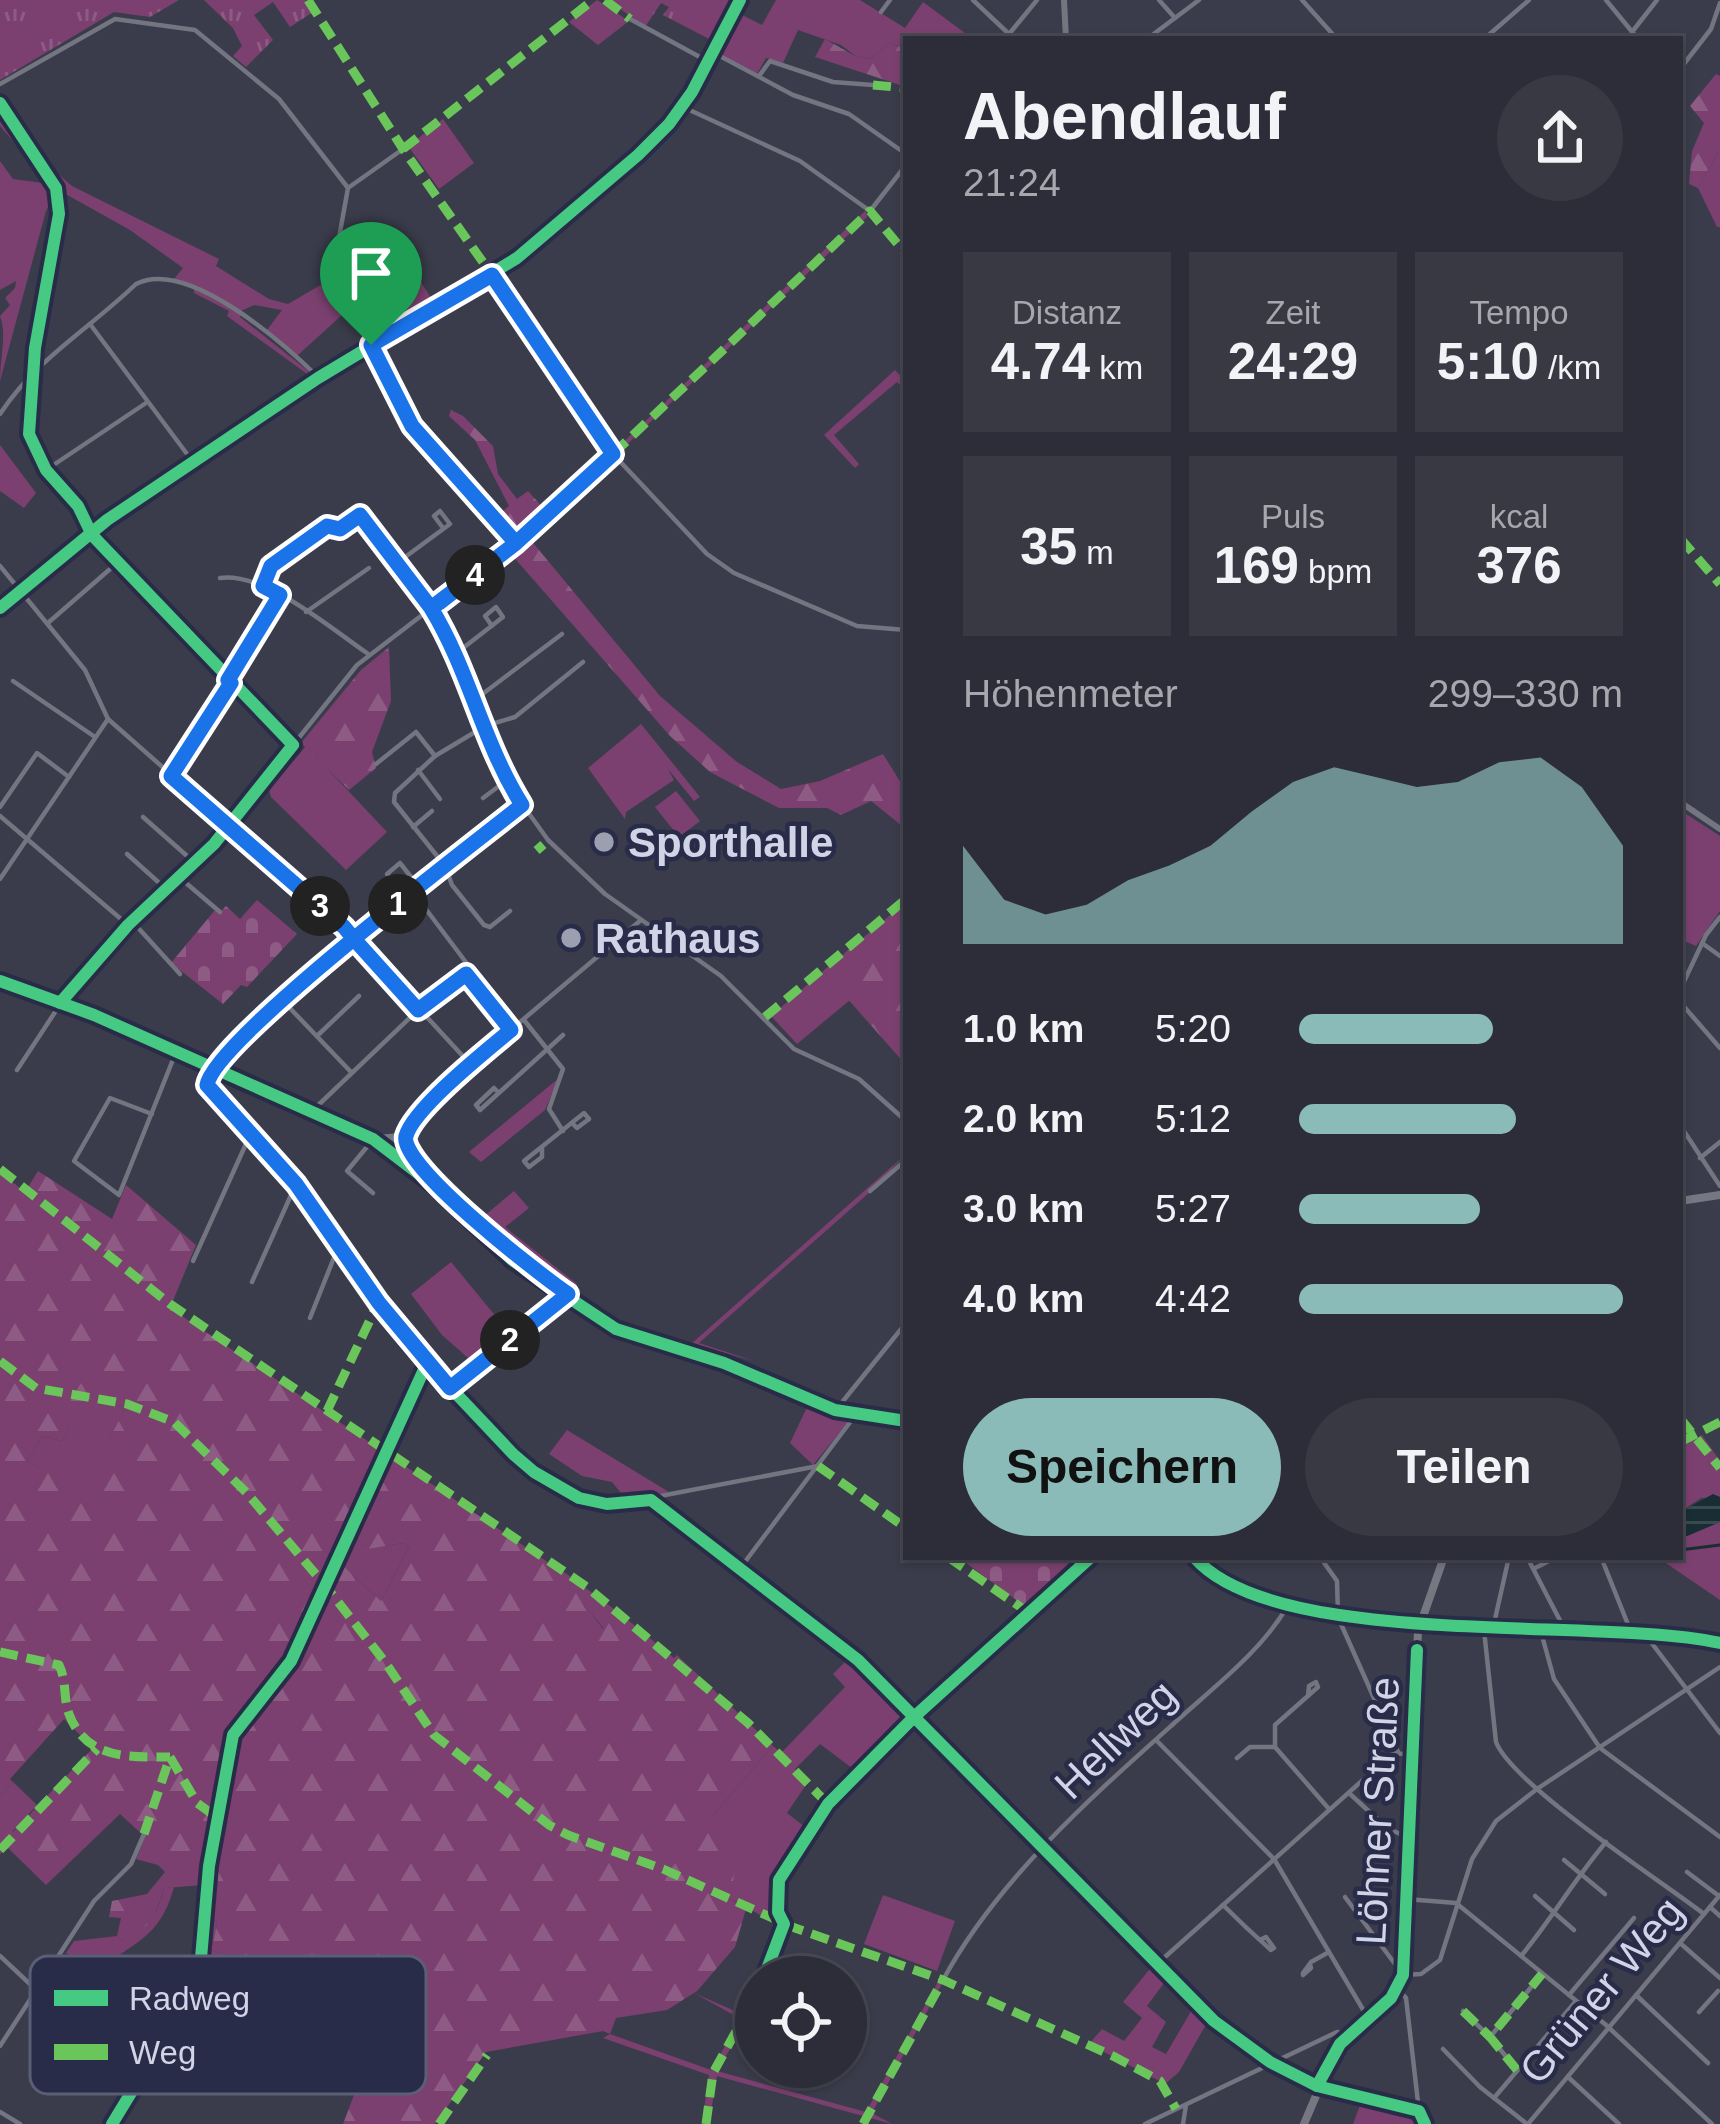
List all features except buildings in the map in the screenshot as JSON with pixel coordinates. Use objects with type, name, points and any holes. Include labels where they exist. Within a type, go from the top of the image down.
[{"type":"main road","points":[[0,981],[373,1139],[398,1144],[512,1253],[568,1294],[635,1332],[726,1359],[839,1406],[901,1416]]},
{"type":"main road","points":[[1683,1201],[1720,1196]]},
{"type":"main road","points":[[1198,1560],[1239,1587],[1338,1619],[1541,1632],[1681,1634],[1720,1643]]},
{"type":"main road","name":"Löhner Straße","points":[[1304,2124],[1317,2086],[1348,2035],[1398,1989],[1403,1971],[1420,1622],[1443,1560]]},
{"type":"street","points":[[0,608],[89,532],[318,378],[492,275],[615,176],[682,107],[740,0]]},
{"type":"street","points":[[881,12],[890,0]]},
{"type":"street","points":[[974,0],[1007,36],[1037,0]]},
{"type":"street","points":[[1064,0],[1066,36]]},
{"type":"street","points":[[1159,0],[1175,18]]},
{"type":"street","points":[[1151,36],[1199,0]]},
{"type":"street","points":[[1302,0],[1333,36]]},
{"type":"street","points":[[1487,36],[1529,0]]},
{"type":"street","points":[[1606,0],[1635,36]]},
{"type":"street","points":[[1632,32],[1657,0]]},
{"type":"street","points":[[1683,65],[1711,29],[1720,3]]},
{"type":"street","points":[[630,20],[709,62]]},
{"type":"street","points":[[0,84],[108,21],[185,26],[204,36],[279,99],[348,188]]},
{"type":"street","points":[[714,53],[793,95],[849,114],[903,152]]},
{"type":"street","points":[[758,77],[770,61],[833,82],[874,85]]},
{"type":"street","points":[[682,107],[800,161],[870,211],[903,169]]},
{"type":"street","points":[[403,148],[348,188],[333,293],[370,346],[412,426],[516,543]]},
{"type":"street","points":[[492,275],[613,454],[688,536],[734,573],[857,626],[903,630]]},
{"type":"street","points":[[0,414],[22,380],[142,280],[174,280],[225,303],[318,378]]},
{"type":"street","points":[[90,324],[193,462]]},
{"type":"street","points":[[36,367],[29,434],[46,470],[78,506],[89,532],[252,702]]},
{"type":"street","points":[[46,470],[148,402]]},
{"type":"street","points":[[17,1070],[60,1003],[130,923],[229,826],[369,655],[516,543],[613,454]]},
{"type":"street","points":[[263,586],[271,566],[327,526],[340,529],[360,515],[431,608],[458,652],[482,728],[507,780],[548,840],[582,875],[721,976],[805,1057],[860,1079],[903,1118]]},
{"type":"street","points":[[397,563],[443,529]]},
{"type":"street","points":[[48,623],[117,563]]},
{"type":"street","points":[[0,566],[85,670],[108,719],[354,939],[471,1065]]},
{"type":"street","points":[[307,613],[369,568]]},
{"type":"street","points":[[220,578],[230,576],[263,586],[369,655]]},
{"type":"street","points":[[171,776],[280,595]]},
{"type":"street","points":[[458,652],[492,626]]},
{"type":"street","points":[[472,702],[562,634]]},
{"type":"street","points":[[510,911],[490,927],[484,925],[394,802],[395,793],[435,756],[482,728],[515,717],[583,662]]},
{"type":"street","points":[[13,681],[95,737]]},
{"type":"street","points":[[0,879],[108,719]]},
{"type":"street","points":[[376,764],[416,732],[435,756]]},
{"type":"street","points":[[0,807],[38,753],[70,777]]},
{"type":"street","points":[[417,770],[440,799]]},
{"type":"street","points":[[483,798],[507,780]]},
{"type":"street","points":[[1683,804],[1720,829]]},
{"type":"street","points":[[522,805],[283,1001],[212,1069],[208,1089],[296,1184],[401,1333],[534,1472],[566,1493],[599,1503],[651,1500],[818,1466]]},
{"type":"street","points":[[413,827],[432,811]]},
{"type":"street","points":[[0,816],[130,923],[180,974]]},
{"type":"street","points":[[143,817],[195,863]]},
{"type":"street","points":[[127,854],[166,889]]},
{"type":"street","points":[[311,1112],[418,1010],[466,974],[470,963],[413,892],[400,863],[387,874],[413,892]]},
{"type":"street","points":[[179,877],[220,912]]},
{"type":"street","points":[[1683,984],[1720,917]]},
{"type":"street","points":[[398,1144],[416,1118],[471,1065],[641,920]]},
{"type":"street","points":[[1702,943],[1720,956]]},
{"type":"street","points":[[466,974],[511,1030]]},
{"type":"street","points":[[317,1036],[359,996]]},
{"type":"street","points":[[283,1001],[351,1072]]},
{"type":"street","points":[[1683,1005],[1720,1048]]},
{"type":"street","points":[[524,1020],[564,1073],[549,1109],[563,1131]]},
{"type":"street","points":[[499,1093],[562,1035]]},
{"type":"street","points":[[152,1114],[110,1098],[74,1162],[119,1195],[152,1114],[175,1054]]},
{"type":"street","points":[[542,1148],[572,1124]]},
{"type":"street","points":[[1683,1130],[1720,1186]]},
{"type":"street","points":[[193,1261],[251,1133]]},
{"type":"street","points":[[373,1139],[347,1172],[374,1193]]},
{"type":"street","points":[[1700,1158],[1720,1142]]},
{"type":"street","points":[[870,1191],[903,1163]]},
{"type":"street","points":[[252,1282],[296,1184]]},
{"type":"street","points":[[310,1318],[339,1243]]},
{"type":"street","points":[[450,1388],[568,1294]]},
{"type":"street","points":[[839,1406],[903,1328]]},
{"type":"street","points":[[742,1567],[860,1410]]},
{"type":"street","points":[[816,1822],[914,1717],[1088,1560]]},
{"type":"street","points":[[1322,1560],[1340,1587],[1338,1619],[1397,1752]]},
{"type":"street","points":[[1508,1560],[1489,1628],[1496,1742],[1502,1754],[1537,1789],[1704,1914]]},
{"type":"street","points":[[1529,1560],[1566,1632]]},
{"type":"street","points":[[1534,1568],[1551,1560]]},
{"type":"street","points":[[1602,1560],[1631,1632]]},
{"type":"street","name":"Hellweg","points":[[943,1980],[968,1934],[1043,1850],[1269,1634],[1289,1603]]},
{"type":"street","points":[[1541,1632],[1554,1679],[1600,1748],[1720,1838]]},
{"type":"street","points":[[1645,1632],[1720,1733]]},
{"type":"street","points":[[1346,1897],[1403,1971],[1421,1974],[1437,1965],[1482,1839],[1503,1814],[1720,1667]]},
{"type":"street","points":[[1308,1696],[1275,1725],[1275,1747],[1330,1810]]},
{"type":"street","points":[[1156,1739],[1274,1859],[1368,2018]]},
{"type":"street","points":[[1238,1758],[1250,1747],[1275,1747]]},
{"type":"street","points":[[1397,1752],[1413,1755]]},
{"type":"street","points":[[1156,1965],[1397,1752]]},
{"type":"street","points":[[1349,1792],[1388,1828],[1408,1838]]},
{"type":"street","points":[[58,1956],[94,1901],[131,1864],[144,1834]]},
{"type":"street","points":[[1521,1956],[1606,1842]]},
{"type":"street","points":[[1564,1860],[1605,1894]]},
{"type":"street","points":[[1687,1872],[1719,1895]]},
{"type":"street","name":"Grüner Weg","points":[[1527,2124],[1719,1895]]},
{"type":"street","points":[[1534,1896],[1574,1930]]},
{"type":"street","points":[[1406,1899],[1456,1903],[1569,1994],[1712,2124],[1720,2116]]},
{"type":"street","points":[[1223,1905],[1260,1940]]},
{"type":"street","points":[[1710,1907],[1720,1916]]},
{"type":"street","points":[[1569,1994],[1634,1918]]},
{"type":"street","points":[[1680,1943],[1720,1978]]},
{"type":"street","points":[[1138,1946],[1214,2021],[1270,2062],[1317,2086],[1419,2111]]},
{"type":"street","points":[[1310,1964],[1329,1952]]},
{"type":"street","points":[[0,1956],[30,1982]]},
{"type":"street","points":[[1490,2037],[1543,1974]]},
{"type":"street","points":[[1398,1989],[1406,1998],[1419,2111],[1425,2124]]},
{"type":"street","points":[[1700,2012],[1719,1991]]},
{"type":"street","points":[[1636,1995],[1708,2063]]},
{"type":"street","points":[[0,2046],[30,1999]]},
{"type":"street","points":[[1494,2098],[1576,2001]]},
{"type":"street","points":[[1463,2011],[1517,2071]]},
{"type":"street","points":[[0,2029],[8,2034]]},
{"type":"street","points":[[1145,2124],[1336,2032],[1348,2035]]},
{"type":"street","points":[[1442,2049],[1527,2124]]},
{"type":"street","points":[[1568,2077],[1619,2124]]},
{"type":"street","points":[[112,2124],[130,2094]]},
{"type":"street","points":[[1183,2124],[1186,2105]]},
{"type":"street","points":[[0,2112],[20,2124]]},
{"type":"green space","points":[[0,0],[179,0],[150,17],[114,12],[0,80]]},
{"type":"green space","points":[[204,0],[306,0],[313,12],[290,27],[273,2],[254,15],[273,40],[246,67],[233,56],[242,46],[233,28]]},
{"type":"green space","points":[[597,0],[629,21],[598,45],[569,22]]},
{"type":"green space","points":[[608,0],[734,0],[715,42],[663,15],[669,7],[661,3],[645,27]]},
{"type":"green space","points":[[776,0],[860,0],[905,28],[923,2],[969,36],[903,36],[903,48],[889,43],[871,59],[798,30],[783,63],[766,58],[757,74],[720,54],[740,14],[762,25]]},
{"type":"green space","points":[[825,39],[857,57],[871,59],[889,43],[903,48],[903,86],[815,57]]},
{"type":"green space","points":[[1716,74],[1720,76],[1720,150],[1698,188],[1689,184],[1692,151],[1704,123],[1690,106]]},
{"type":"green space","points":[[0,93],[31,143],[72,186],[219,259],[216,266],[269,299],[288,304],[324,283],[342,315],[297,356],[267,330],[282,310],[254,305],[241,311],[240,317],[310,376],[227,316],[229,311],[174,279],[183,268],[130,230],[53,187],[0,381],[0,316],[10,305],[5,298],[16,281],[0,290],[0,161],[13,179],[50,184],[0,126]]},
{"type":"green space","points":[[443,119],[474,163],[439,189],[408,146]]},
{"type":"green space","points":[[1720,150],[1720,227],[1717,227],[1698,188]]},
{"type":"green space","points":[[866,210],[867,217],[619,452],[613,452]]},
{"type":"green space","points":[[412,268],[435,304],[377,338],[369,337],[355,319]]},
{"type":"green space","points":[[895,370],[903,378],[903,388],[897,382],[834,435],[859,464],[855,468],[824,435]]},
{"type":"green space","points":[[451,410],[493,446],[498,474],[517,499],[528,491],[546,511],[518,536],[498,515],[509,506],[475,440],[449,416]]},
{"type":"green space","points":[[0,445],[36,493],[24,508],[0,491]]},
{"type":"green space","points":[[529,538],[660,696],[737,762],[781,789],[820,781],[883,754],[903,786],[903,824],[871,801],[841,815],[827,808],[779,808],[710,772],[670,736],[511,554]]},
{"type":"green space","points":[[389,647],[391,701],[372,752],[376,768],[349,790],[301,743],[361,670]]},
{"type":"green space","points":[[641,724],[700,797],[694,801],[668,769],[674,780],[626,812],[625,819],[588,768]]},
{"type":"green space","points":[[306,746],[387,832],[346,870],[271,797],[269,790]]},
{"type":"green space","points":[[676,791],[700,821],[679,837],[655,807]]},
{"type":"green space","points":[[1683,812],[1720,836],[1720,911],[1696,946],[1683,940]]},
{"type":"green space","points":[[257,900],[297,934],[247,987],[241,985],[223,1004],[171,963],[215,910],[219,913],[226,906],[240,919]]},
{"type":"green space","points":[[900,907],[903,1062],[823,971]]},
{"type":"green space","points":[[823,971],[850,1000],[797,1044],[771,1016]]},
{"type":"green space","points":[[559,1078],[545,1110],[481,1162],[469,1152]]},
{"type":"green space","points":[[903,1157],[870,1192],[699,1343],[754,1361],[691,1344]]},
{"type":"green space","points":[[38,1171],[112,1219],[126,1185],[196,1245],[172,1303],[181,1310],[179,1314],[558,1569],[603,1629],[618,1612],[674,1658],[677,1655],[773,1746],[714,1814],[734,1865],[726,1896],[746,1909],[735,1947],[697,1991],[667,2010],[616,2018],[610,2034],[603,2031],[486,2052],[435,2124],[343,2124],[354,2094],[426,2094],[426,1956],[233,1956],[212,1951],[217,1922],[208,1915],[211,1889],[204,1885],[164,1888],[150,1921],[122,1941],[117,1936],[121,1918],[109,1917],[112,1901],[147,1894],[165,1872],[136,1859],[145,1837],[120,1814],[46,1885],[8,1848],[0,1854],[0,1821],[13,1832],[93,1748],[64,1719],[0,1796],[0,1172],[25,1192]],"holes":[[[84,1398],[126,1407],[82,1490],[27,1462],[42,1436],[62,1441]],[[348,1533],[369,1549],[403,1543],[409,1547],[381,1601],[336,1559]]]},
{"type":"green space","points":[[514,1191],[529,1208],[505,1227],[577,1284],[569,1292],[483,1217]]},
{"type":"green space","points":[[451,1262],[512,1336],[476,1365],[442,1335],[411,1294]]},
{"type":"green space","points":[[84,1397],[126,1407],[82,1491],[27,1462],[42,1436],[62,1441]]},
{"type":"green space","points":[[809,1403],[853,1416],[813,1465],[790,1443]]},
{"type":"green space","points":[[567,1430],[669,1492],[626,1499],[612,1482],[582,1476],[549,1454]]},
{"type":"green space","points":[[1702,1435],[1720,1461],[1720,1497],[1701,1498],[1683,1510],[1683,1444]]},
{"type":"green space","points":[[1720,1522],[1720,1600],[1661,1560],[1683,1560],[1683,1538]]},
{"type":"green space","points":[[347,1532],[369,1549],[403,1543],[409,1547],[381,1601],[336,1559]]},
{"type":"green space","points":[[962,1560],[1084,1560],[1027,1608]]},
{"type":"green space","points":[[560,1569],[618,1612],[604,1629],[558,1572]]},
{"type":"green space","points":[[850,1657],[910,1717],[856,1771],[820,1744],[795,1769],[808,1782],[787,1813],[809,1830],[776,1882],[779,1924],[787,1927],[775,1956],[769,1956],[779,1925],[725,1896],[714,1814],[773,1746],[781,1753],[845,1687],[833,1674]]},
{"type":"green space","points":[[13,1782],[37,1805],[12,1832],[0,1821],[0,1796]]},
{"type":"green space","points":[[174,1887],[158,1922],[118,1956],[66,1953],[74,1941],[117,1936],[122,1941],[139,1931],[158,1907],[164,1888]]},
{"type":"green space","points":[[883,1895],[955,1921],[937,1971],[864,1944]]},
{"type":"green space","points":[[208,1915],[217,1922],[213,1951],[234,1956],[204,1956]]},
{"type":"green space","points":[[1153,1965],[1167,1979],[1147,2006],[1166,2022],[1152,2047],[1166,2054],[1194,2006],[1208,2021],[1179,2072],[1165,2084],[1089,2044],[1102,2029],[1124,2041],[1142,2018],[1123,2002]]},
{"type":"green space","points":[[939,1980],[943,1982],[872,2113],[892,2124],[870,2118],[860,2124],[863,2116],[761,2088],[779,2088],[866,2112]]},
{"type":"green space","points":[[694,1993],[735,2011],[735,2016]]},
{"type":"green space","points":[[735,2029],[735,2040],[717,2071],[735,2076],[735,2081],[717,2076],[709,2123],[702,2124],[709,2075],[603,2038],[610,2034],[711,2070]]},
{"type":"green space","points":[[1362,2100],[1403,2111],[1416,2124],[1353,2124]]},
{"type":"water","points":[[1713,1494],[1720,1497],[1720,1522],[1683,1538],[1683,1510]]},
{"type":"waterway","points":[[1683,1550],[1720,1545]]},
{"type":"marked path","points":[[308,0],[403,149],[492,275]]},
{"type":"marked path","points":[[403,149],[593,0]]},
{"type":"marked path","points":[[605,0],[630,19]]},
{"type":"marked path","points":[[873,85],[903,88]]},
{"type":"marked path","points":[[613,454],[870,211],[903,250]]},
{"type":"marked path","points":[[1683,541],[1720,584]]},
{"type":"marked path","points":[[537,844],[543,851]]},
{"type":"marked path","points":[[765,1017],[903,902]]},
{"type":"marked path","points":[[0,1169],[170,1304],[587,1587],[748,1723],[828,1804]]},
{"type":"marked path","points":[[327,1411],[378,1303]]},
{"type":"marked path","points":[[0,1361],[36,1388],[127,1404],[174,1422],[246,1492],[324,1584],[434,1735],[549,1825],[795,1928],[943,1980],[1113,2056],[1160,2081],[1176,2109]]},
{"type":"marked path","points":[[1683,1422],[1720,1468]]},
{"type":"marked path","points":[[1683,1440],[1720,1422]]},
{"type":"marked path","points":[[818,1466],[903,1526]]},
{"type":"marked path","points":[[952,1560],[1029,1613]]},
{"type":"marked path","points":[[0,1652],[59,1665],[69,1714],[86,1740],[98,1748],[125,1756],[170,1757]]},
{"type":"marked path","points":[[0,1850],[97,1749]]},
{"type":"marked path","points":[[170,1757],[197,1803],[219,1819]]},
{"type":"marked path","points":[[144,1834],[170,1757]]},
{"type":"marked path","points":[[1517,2070],[1490,2037],[1542,1974]]},
{"type":"marked path","points":[[863,2124],[943,1980]]},
{"type":"marked path","points":[[1463,2011],[1490,2037]]},
{"type":"marked path","points":[[706,2124],[713,2073],[735,2033]]},
{"type":"marked path","points":[[439,2124],[487,2055]]},
{"type":"cycle path","points":[[0,608],[107,520],[318,378],[517,258],[669,124],[692,92],[740,0]]},
{"type":"cycle path","points":[[0,103],[56,188],[59,214],[35,348],[29,434],[46,470],[78,506],[92,535],[293,745],[214,844],[128,925],[60,1003]]},
{"type":"cycle path","points":[[0,981],[94,1015],[373,1139],[436,1187],[512,1260],[616,1329],[724,1363],[835,1410],[903,1421]]},
{"type":"cycle path","points":[[212,1069],[208,1089],[296,1184],[412,1347],[513,1454],[579,1498],[607,1504],[651,1500],[858,1660],[1214,2021],[1270,2062],[1317,2086],[1419,2111],[1425,2124]]},
{"type":"cycle path","points":[[201,1956],[209,1866],[233,1735],[291,1661],[427,1363]]},
{"type":"cycle path","points":[[772,1956],[784,1924],[778,1912],[779,1880],[828,1804],[914,1717],[1088,1560]]},
{"type":"cycle path","points":[[1198,1560],[1235,1587],[1293,1606],[1364,1618],[1666,1635],[1720,1643]]},
{"type":"cycle path","points":[[1317,2086],[1340,2044],[1391,1998],[1403,1975],[1417,1650]]},
{"type":"cycle path","points":[[112,2124],[130,2094]]},
{"type":"place","name":"Sporthalle","points":[[604,842]]},
{"type":"place","name":"Rathaus","points":[[571,938]]},
{"type":"route","points":[[371,345],[412,426],[516,543],[431,608],[458,652],[482,728],[522,805],[354,939],[302,983],[214,1066],[207,1085],[296,1184],[412,1347],[450,1388],[568,1294],[512,1253],[405,1148],[404,1139],[419,1114],[511,1030],[466,974],[418,1010],[354,939],[344,927],[171,776],[280,595],[263,586],[271,566],[327,526],[340,529],[360,515],[431,608],[439,603],[516,543],[613,454],[492,275],[371,345]]}]
